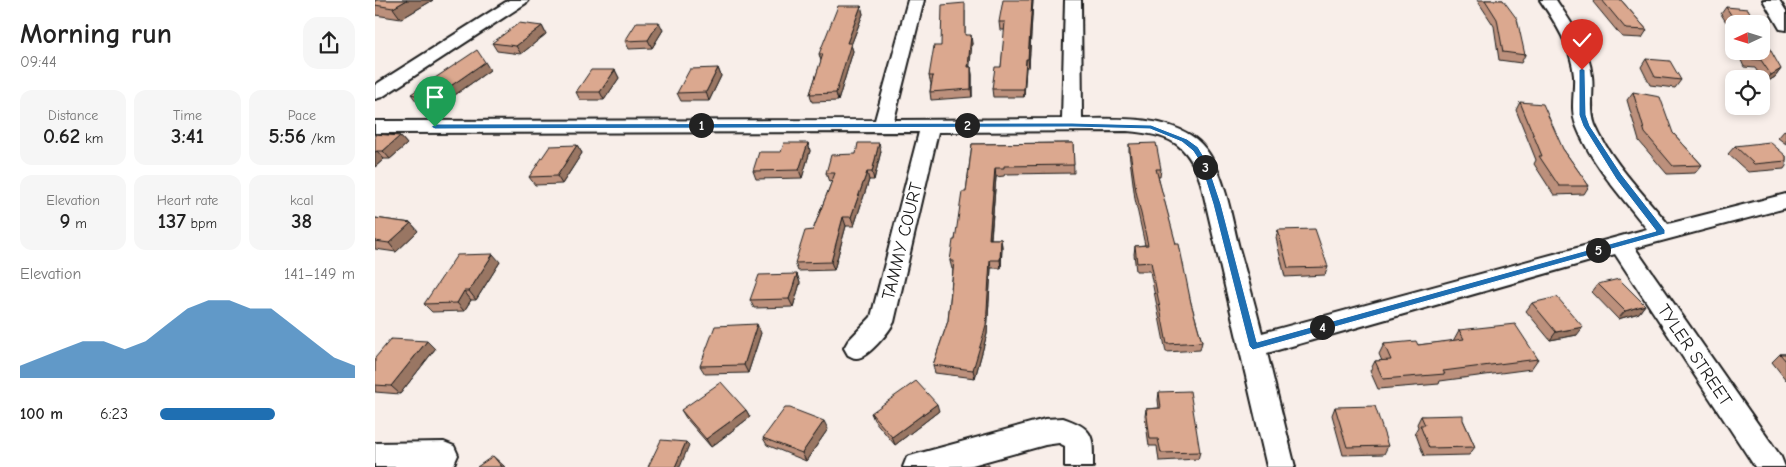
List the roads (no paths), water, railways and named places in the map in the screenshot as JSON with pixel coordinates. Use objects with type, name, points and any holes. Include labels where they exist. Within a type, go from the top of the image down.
[{"type":"street","points":[[375,93],[520,0]]},
{"type":"street","points":[[883,125],[916,0]]},
{"type":"street","points":[[1072,125],[1073,0]]},
{"type":"street","points":[[1548,0],[1576,49],[1582,70],[1583,115],[1586,126],[1619,177],[1662,232]]},
{"type":"street","points":[[1771,0],[1786,25]]},
{"type":"street","points":[[375,127],[883,125],[1151,127],[1185,141],[1196,149],[1203,162],[1217,204],[1281,467]]},
{"type":"street","name":"TAMMY COURT","points":[[857,348],[882,322],[930,126]]},
{"type":"street","points":[[1253,346],[1662,232],[1786,201]]},
{"type":"street","name":"TYLER STREET","points":[[1620,244],[1771,467]]},
{"type":"street","points":[[917,467],[1045,432],[1063,430],[1079,440],[1079,467]]},
{"type":"street","points":[[375,456],[444,455]]}]
